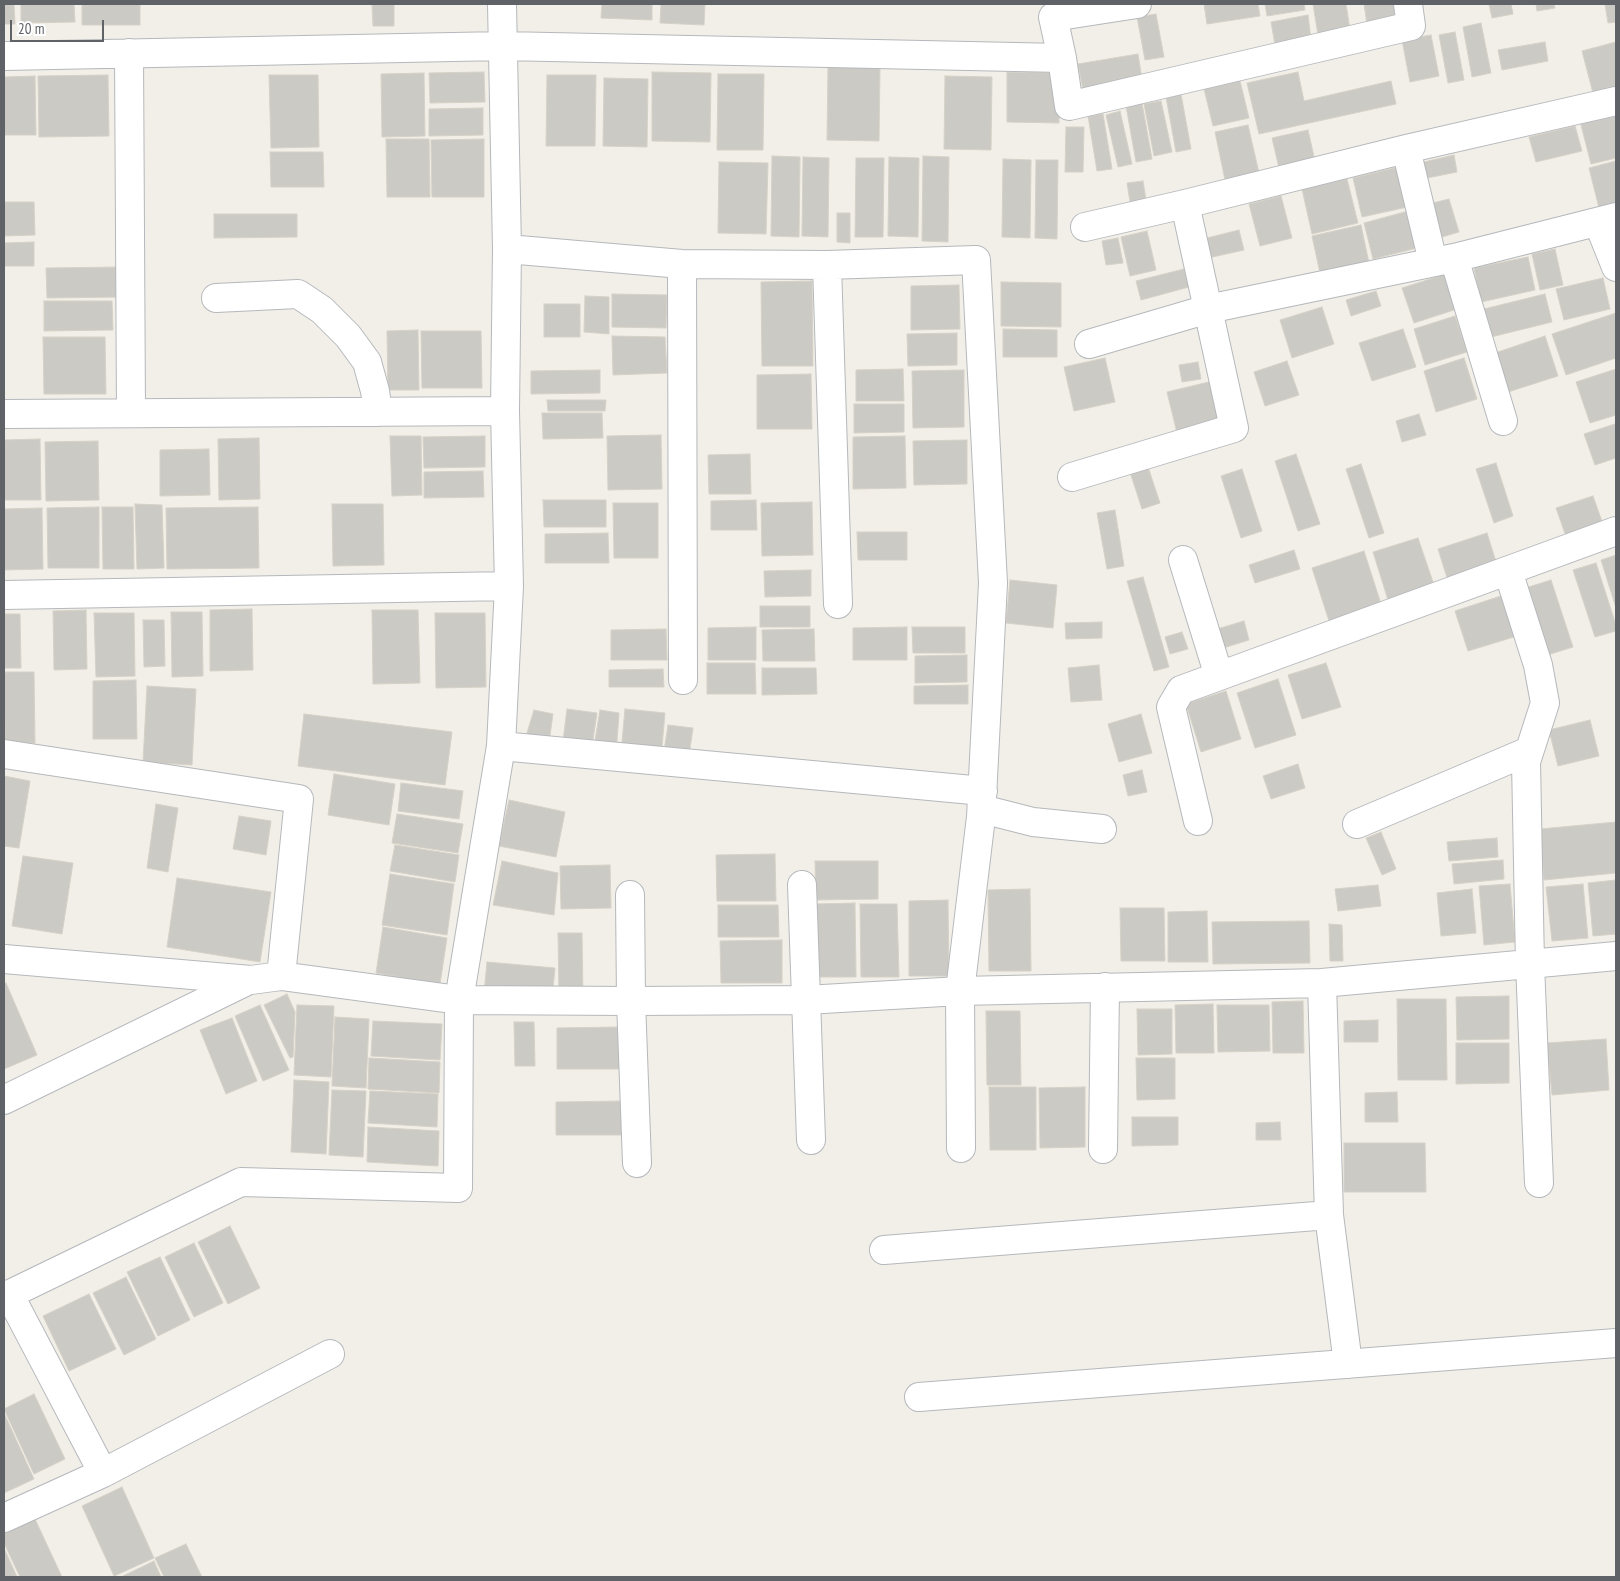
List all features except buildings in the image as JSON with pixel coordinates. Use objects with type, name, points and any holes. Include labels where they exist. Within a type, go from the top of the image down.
[{"type":"street","points":[[103,1473],[6,1295],[240,1182],[458,1188],[459,1000],[501,746],[509,586],[505,412],[507,249],[502,4]]},
{"type":"street","points":[[1137,4],[1053,17],[1062,58],[1069,106],[1411,26],[1408,4]]},
{"type":"street","points":[[4,56],[503,46],[1062,58]]},
{"type":"street","points":[[129,53],[130,414]]},
{"type":"street","points":[[1085,227],[1406,149],[1616,102]]},
{"type":"street","points":[[1406,149],[1503,421]]},
{"type":"street","points":[[1072,477],[1234,428],[1184,204]]},
{"type":"street","points":[[1089,344],[1208,309],[1444,260],[1607,219],[1616,267]]},
{"type":"street","points":[[507,249],[682,264],[827,265],[976,260],[993,583],[982,800],[960,991],[961,1148]]},
{"type":"street","points":[[682,264],[683,680]]},
{"type":"street","points":[[827,265],[838,604]]},
{"type":"street","points":[[216,298],[298,294],[322,310],[348,336],[367,362],[375,391],[378,412]]},
{"type":"street","points":[[4,414],[505,412]]},
{"type":"street","points":[[1198,821],[1172,707],[1181,690],[1616,531]]},
{"type":"street","points":[[1183,560],[1219,676]]},
{"type":"street","points":[[1508,571],[1538,666],[1545,703],[1526,762],[1530,964],[1539,1183]]},
{"type":"street","points":[[4,595],[509,586]]},
{"type":"street","points":[[501,746],[982,800],[1034,822],[1102,829]]},
{"type":"street","points":[[1357,824],[1529,751]]},
{"type":"street","points":[[4,754],[299,799],[281,976]]},
{"type":"street","points":[[802,886],[811,1140]]},
{"type":"street","points":[[630,895],[636,1163]]},
{"type":"street","points":[[4,959],[250,980],[281,976],[459,1000],[631,1001],[806,1000],[960,991],[1322,983],[1616,956]]},
{"type":"street","points":[[4,1100],[250,980]]},
{"type":"street","points":[[1322,983],[1329,1215],[1348,1364]]},
{"type":"street","points":[[1103,1149],[1105,987]]},
{"type":"street","points":[[884,1250],[1329,1215]]},
{"type":"street","points":[[919,1397],[1616,1343]]},
{"type":"street","points":[[4,1518],[103,1473],[330,1354]]}]
